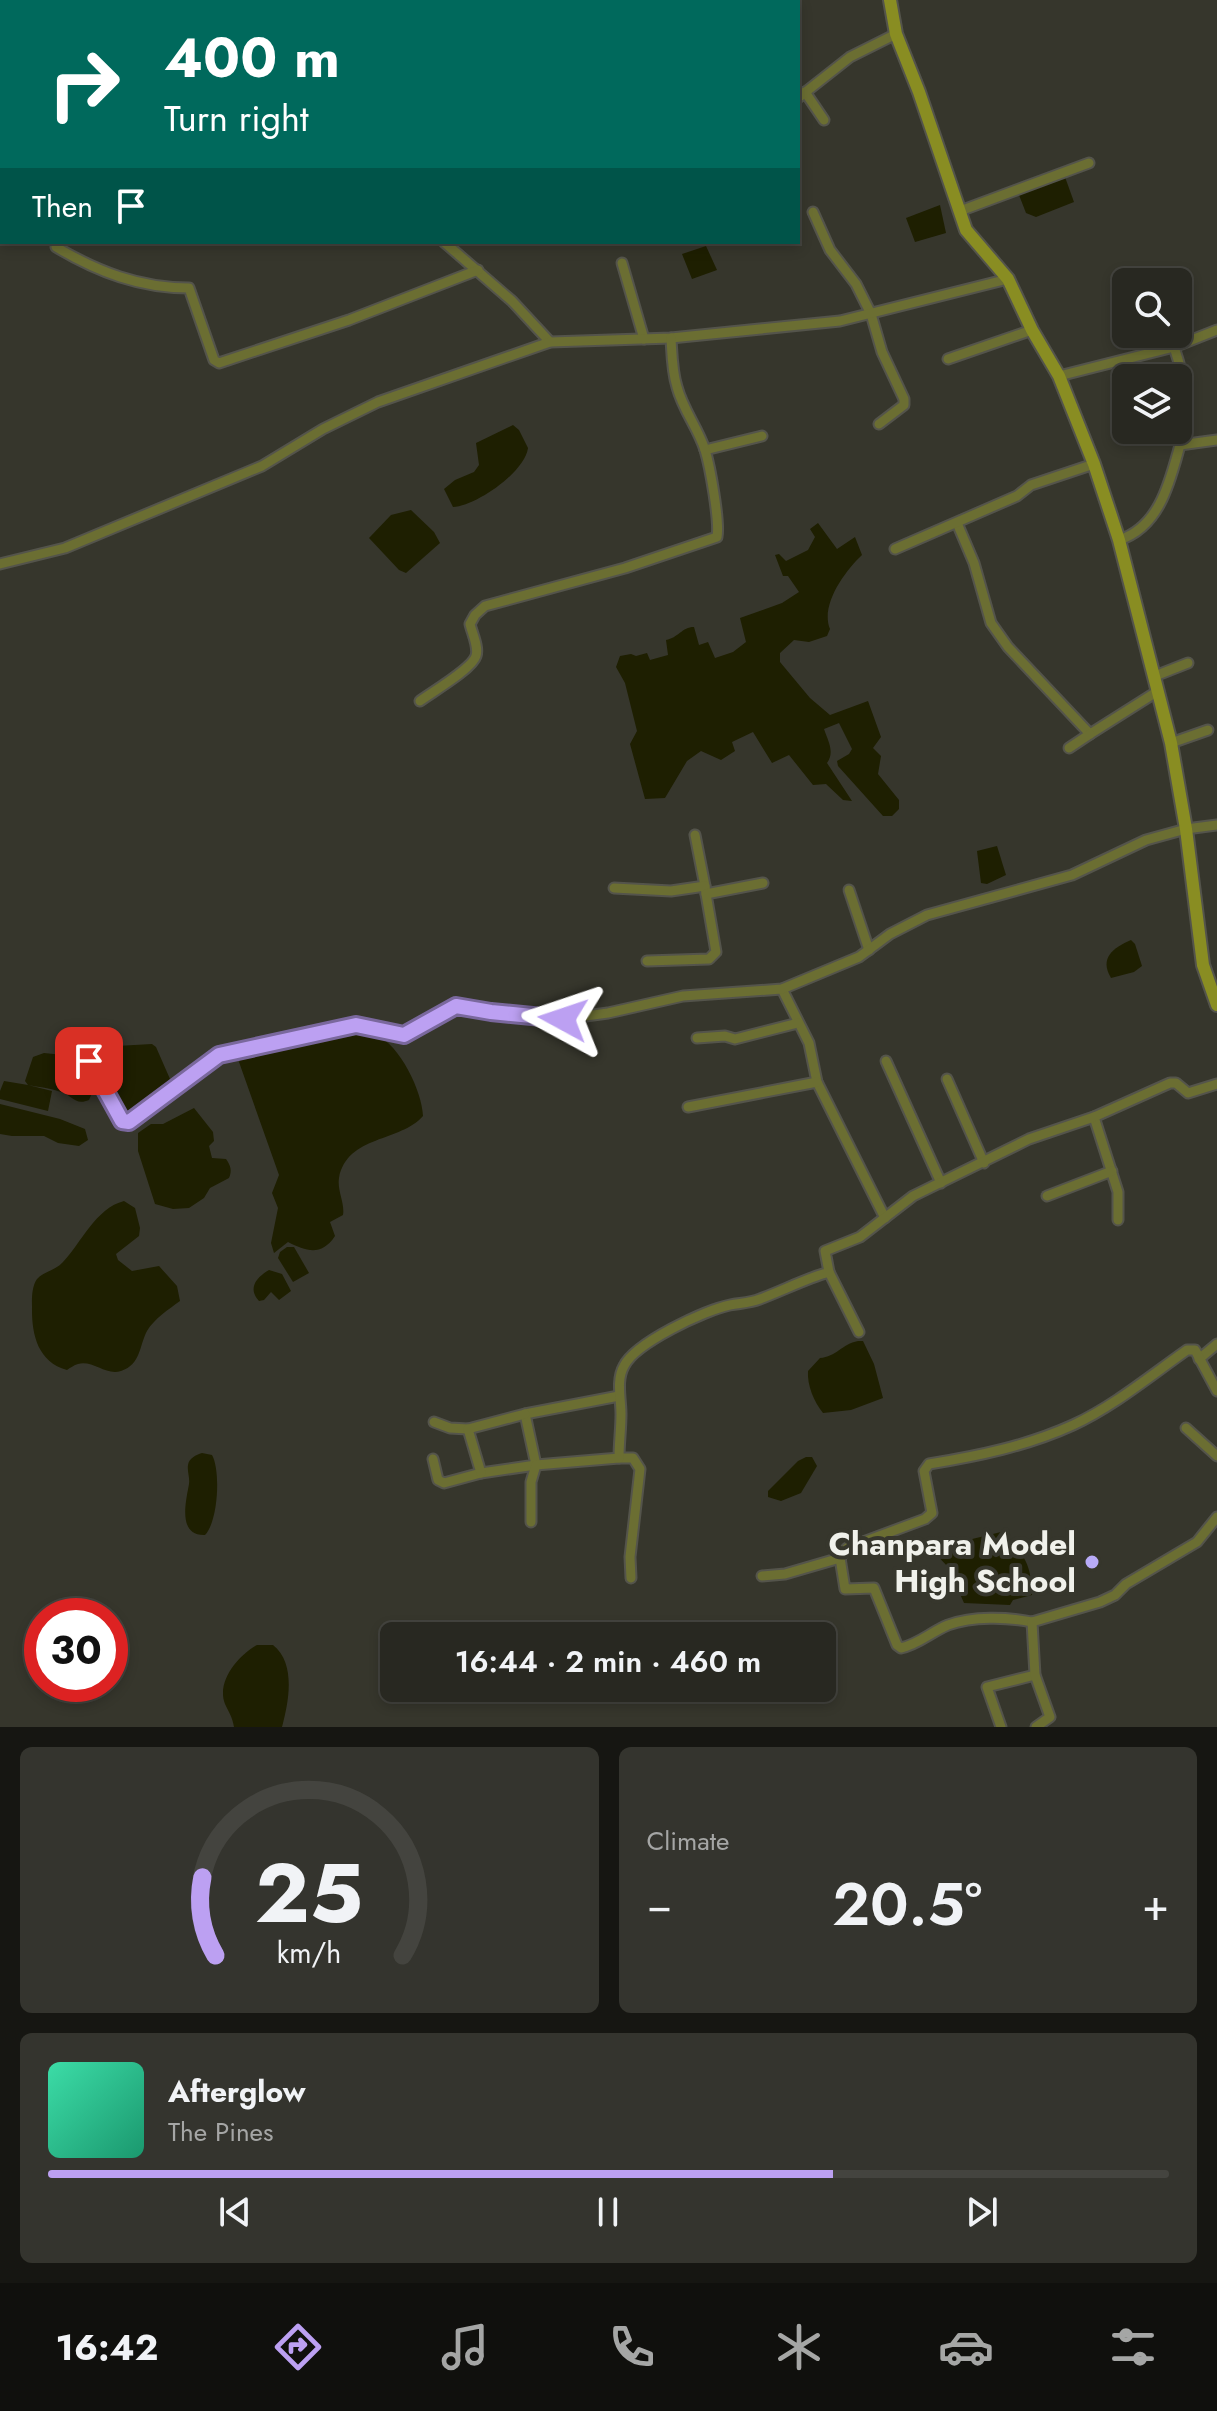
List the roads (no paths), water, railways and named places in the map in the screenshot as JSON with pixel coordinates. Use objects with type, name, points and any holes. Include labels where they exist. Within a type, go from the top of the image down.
[{"type":"main road","points":[[890,0],[896,34],[966,230],[1008,279],[1032,330],[1059,376],[1094,464],[1119,540],[1171,743],[1186,829],[1203,965],[1217,1005]]},
{"type":"street","points":[[824,120],[802,95],[850,57],[896,34]]},
{"type":"street","points":[[960,211],[1089,163]]},
{"type":"street","points":[[813,212],[830,250],[856,284],[871,314],[882,352],[904,399],[904,405],[879,424]]},
{"type":"street","points":[[446,244],[512,301],[550,342]]},
{"type":"street","points":[[56,247],[138,284],[189,288],[214,360],[219,363],[349,320],[478,270]]},
{"type":"street","points":[[622,263],[644,339]]},
{"type":"street","points":[[0,564],[65,548],[262,466],[323,429],[378,402],[550,342],[671,338],[809,324],[871,314],[1008,279]]},
{"type":"street","points":[[948,359],[1032,330]]},
{"type":"street","points":[[1192,340],[1217,330]]},
{"type":"street","points":[[420,701],[476,658],[470,624],[485,606],[610,573],[717,537],[717,519],[705,450],[677,388],[672,368],[671,338]]},
{"type":"street","points":[[1059,376],[1170,348]]},
{"type":"street","points":[[1119,540],[1147,523],[1170,483],[1187,411],[1184,376],[1174,348]]},
{"type":"street","points":[[705,450],[762,436]]},
{"type":"street","points":[[1180,445],[1217,440]]},
{"type":"street","points":[[895,549],[1017,496],[1031,485],[1094,464]]},
{"type":"street","points":[[957,523],[974,563],[991,623],[1008,647],[1090,734]]},
{"type":"street","points":[[1155,676],[1188,663]]},
{"type":"street","points":[[1069,748],[1158,691]]},
{"type":"street","points":[[1171,743],[1208,730]]},
{"type":"street","points":[[69,1054],[89,1061],[122,1121],[129,1122],[219,1055],[356,1025],[404,1035],[456,1006],[563,1019],[608,1013],[683,996],[782,989],[846,963],[890,934],[927,915],[1072,875],[1146,840],[1186,829],[1217,825]]},
{"type":"street","points":[[647,961],[713,956],[716,952],[695,835]]},
{"type":"street","points":[[614,888],[705,890],[763,883]]},
{"type":"street","points":[[849,890],[869,950]]},
{"type":"street","points":[[782,989],[809,1043],[817,1082],[885,1218]]},
{"type":"street","points":[[697,1038],[725,1036],[735,1039],[798,1023]]},
{"type":"street","points":[[886,1061],[941,1183]]},
{"type":"street","points":[[947,1079],[984,1163]]},
{"type":"street","points":[[688,1107],[817,1082]]},
{"type":"street","points":[[859,1332],[829,1272],[825,1251],[860,1237],[913,1196],[1029,1139],[1094,1117],[1170,1083],[1176,1083],[1188,1093],[1217,1084]]},
{"type":"street","points":[[1094,1117],[1118,1192],[1118,1220]]},
{"type":"street","points":[[1047,1196],[1112,1171]]},
{"type":"street","points":[[619,1458],[619,1396],[623,1366],[634,1353],[665,1333],[729,1305],[759,1300],[800,1281],[829,1272]]},
{"type":"street","points":[[1199,1359],[1217,1344]]},
{"type":"street","points":[[762,1576],[785,1574],[840,1558],[847,1548],[925,1519],[932,1513],[924,1471],[929,1464],[979,1456],[1033,1441],[1085,1418],[1116,1400],[1187,1350],[1195,1350],[1217,1391]]},
{"type":"street","points":[[434,1422],[450,1428],[468,1429],[525,1414],[619,1396]]},
{"type":"street","points":[[525,1414],[536,1465],[531,1482],[531,1522]]},
{"type":"street","points":[[1186,1428],[1217,1456]]},
{"type":"street","points":[[468,1429],[481,1473]]},
{"type":"street","points":[[433,1459],[438,1480],[444,1483],[481,1473],[536,1465],[633,1458],[640,1469],[630,1557],[631,1578]]},
{"type":"street","points":[[840,1558],[845,1589],[874,1588],[897,1645],[901,1648],[917,1643],[948,1625],[1007,1618],[1032,1622],[1100,1602],[1197,1542],[1217,1517]]},
{"type":"street","points":[[1032,1622],[1035,1675],[1054,1721],[1036,1727]]},
{"type":"street","points":[[1001,1727],[987,1687],[1035,1675]]},
{"type":"place","name":"Chanpara Model High School","points":[[1092,1562]]}]
